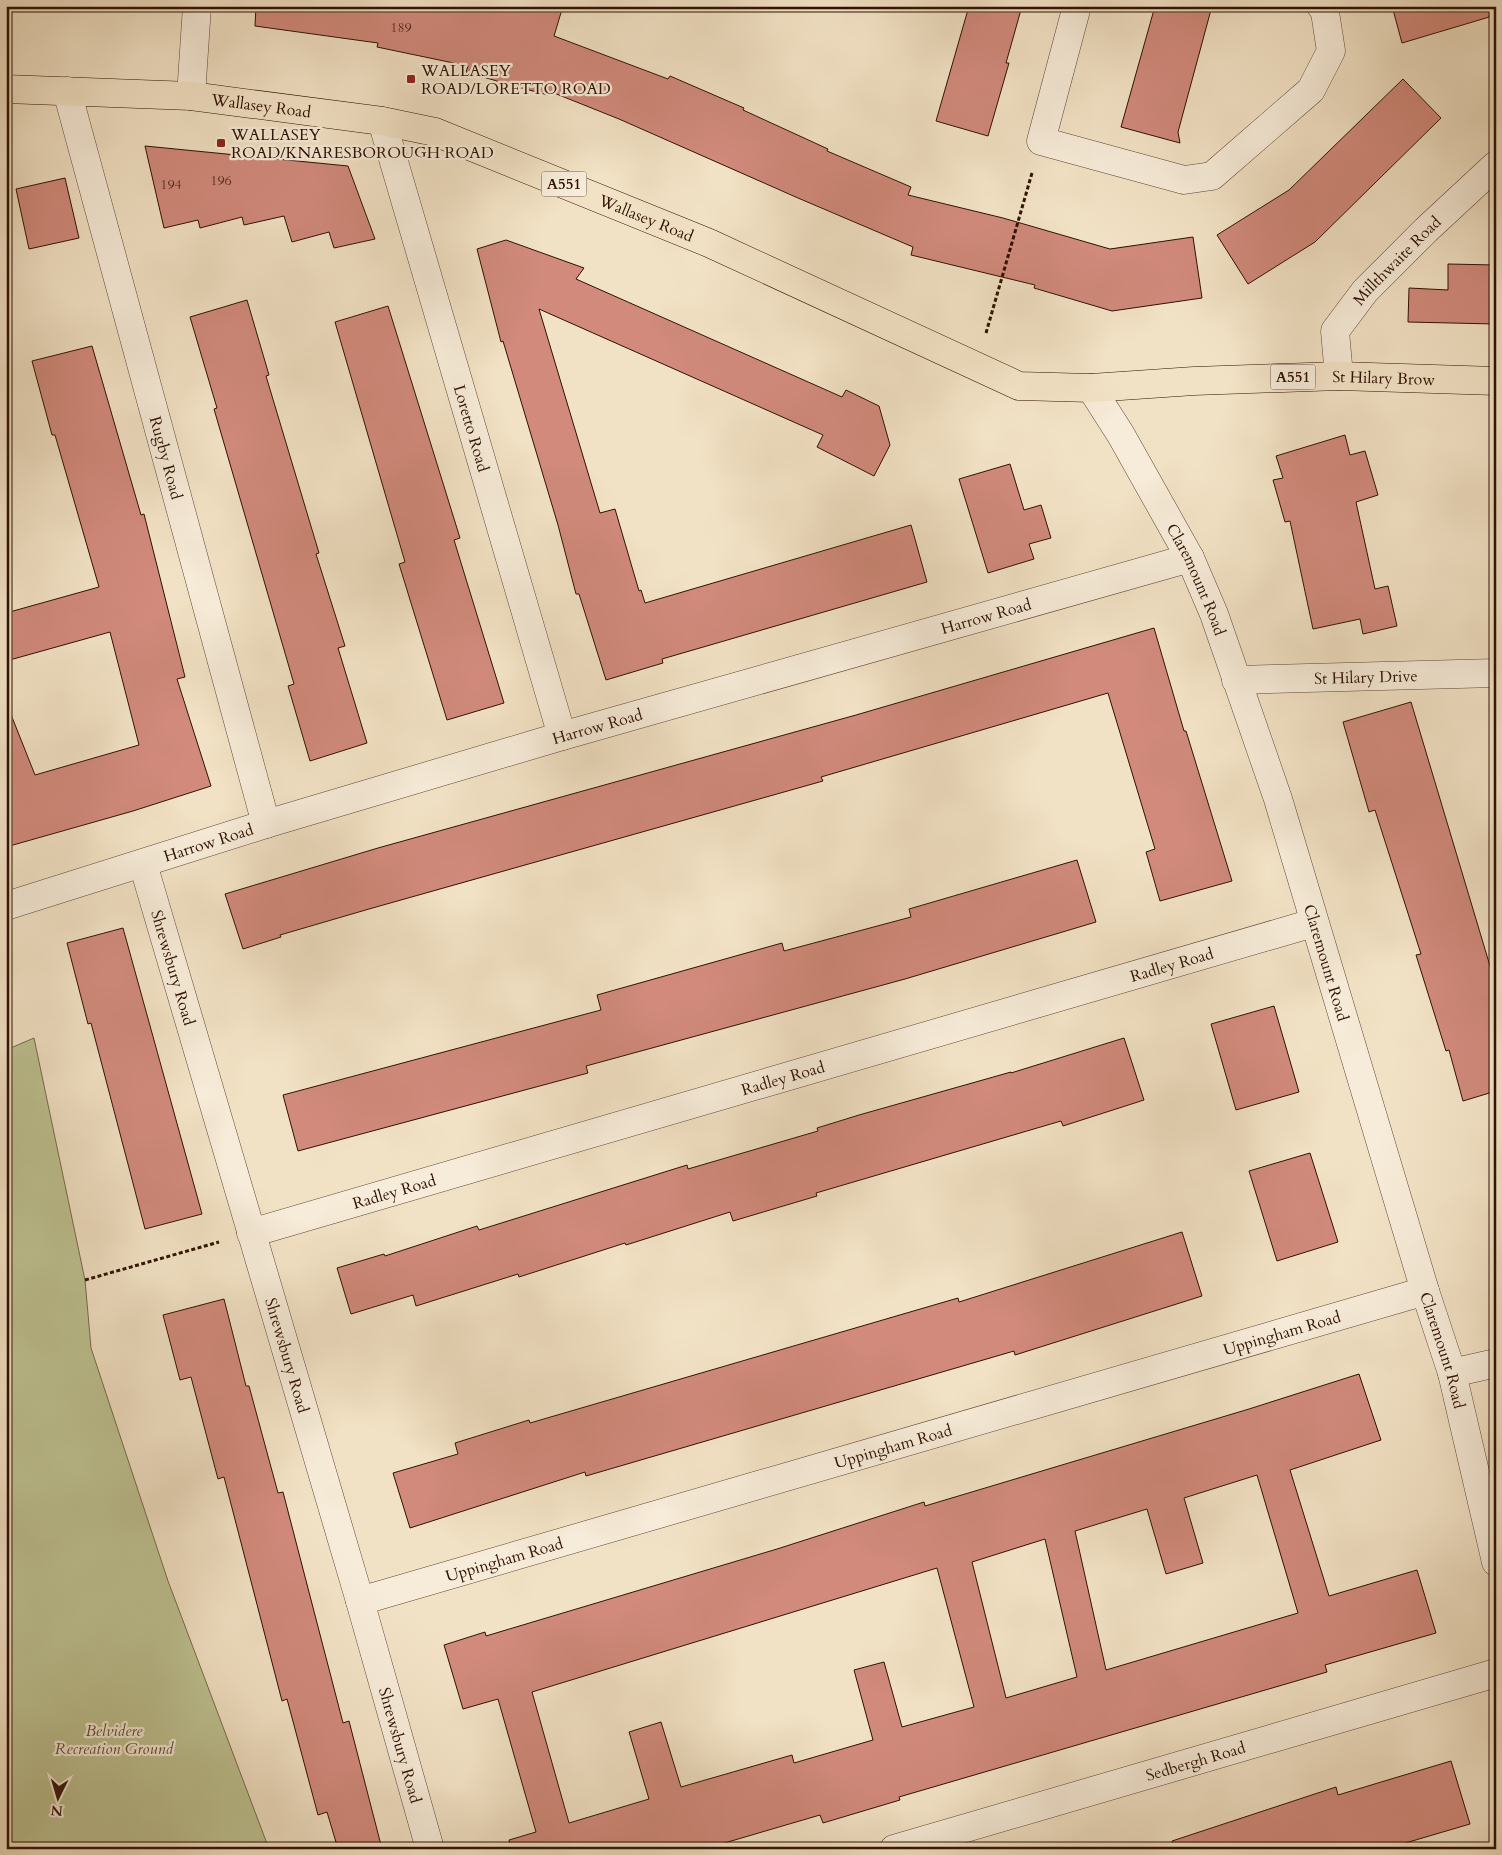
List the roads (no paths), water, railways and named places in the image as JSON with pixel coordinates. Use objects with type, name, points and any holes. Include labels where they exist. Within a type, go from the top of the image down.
[{"type":"main road","name":"Wallasey Road","points":[[6,88],[191,96],[382,121],[435,132],[709,243],[1019,386],[1091,388]]},
{"type":"main road","name":"St Hilary Brow","points":[[1091,388],[1194,381],[1339,376],[1496,381]]},
{"type":"street","points":[[191,96],[197,6]]},
{"type":"street","points":[[1077,6],[1041,141],[1184,180],[1212,176],[1311,90],[1331,51],[1325,12],[1321,6]]},
{"type":"street","name":"Rugby Road","points":[[67,91],[266,824]]},
{"type":"street","name":"Loretto Road","points":[[382,121],[562,736]]},
{"type":"street","name":"Millthwaite Road","points":[[1339,376],[1336,331],[1364,291],[1496,165]]},
{"type":"street","name":"Claremount Road","points":[[1091,388],[1121,435],[1190,558],[1214,614],[1278,799],[1313,923],[1425,1291],[1452,1373],[1496,1562]]},
{"type":"street","name":"Harrow Road","points":[[6,906],[266,824],[562,736],[1190,558]]},
{"type":"street","name":"St Hilary Drive","points":[[1236,680],[1496,673]]},
{"type":"street","name":"Shrewsbury Road","points":[[143,864],[360,1601],[430,1849]]},
{"type":"street","name":"Radley Road","points":[[251,1233],[1313,923]]},
{"type":"street","name":"Uppingham Road","points":[[360,1601],[1425,1291]]},
{"type":"street","points":[[1452,1373],[1496,1363]]},
{"type":"street","name":"Sedbergh Road","points":[[894,1849],[1496,1673]]},
{"type":"place","name":"WALLASEY ROAD/LORETTO ROAD","points":[[411,79]]},
{"type":"place","name":"WALLASEY ROAD/KNARESBOROUGH ROAD","points":[[221,143]]},
{"type":"park label","name":"Belvidere Recreation Ground","points":[[114,1739]]}]
